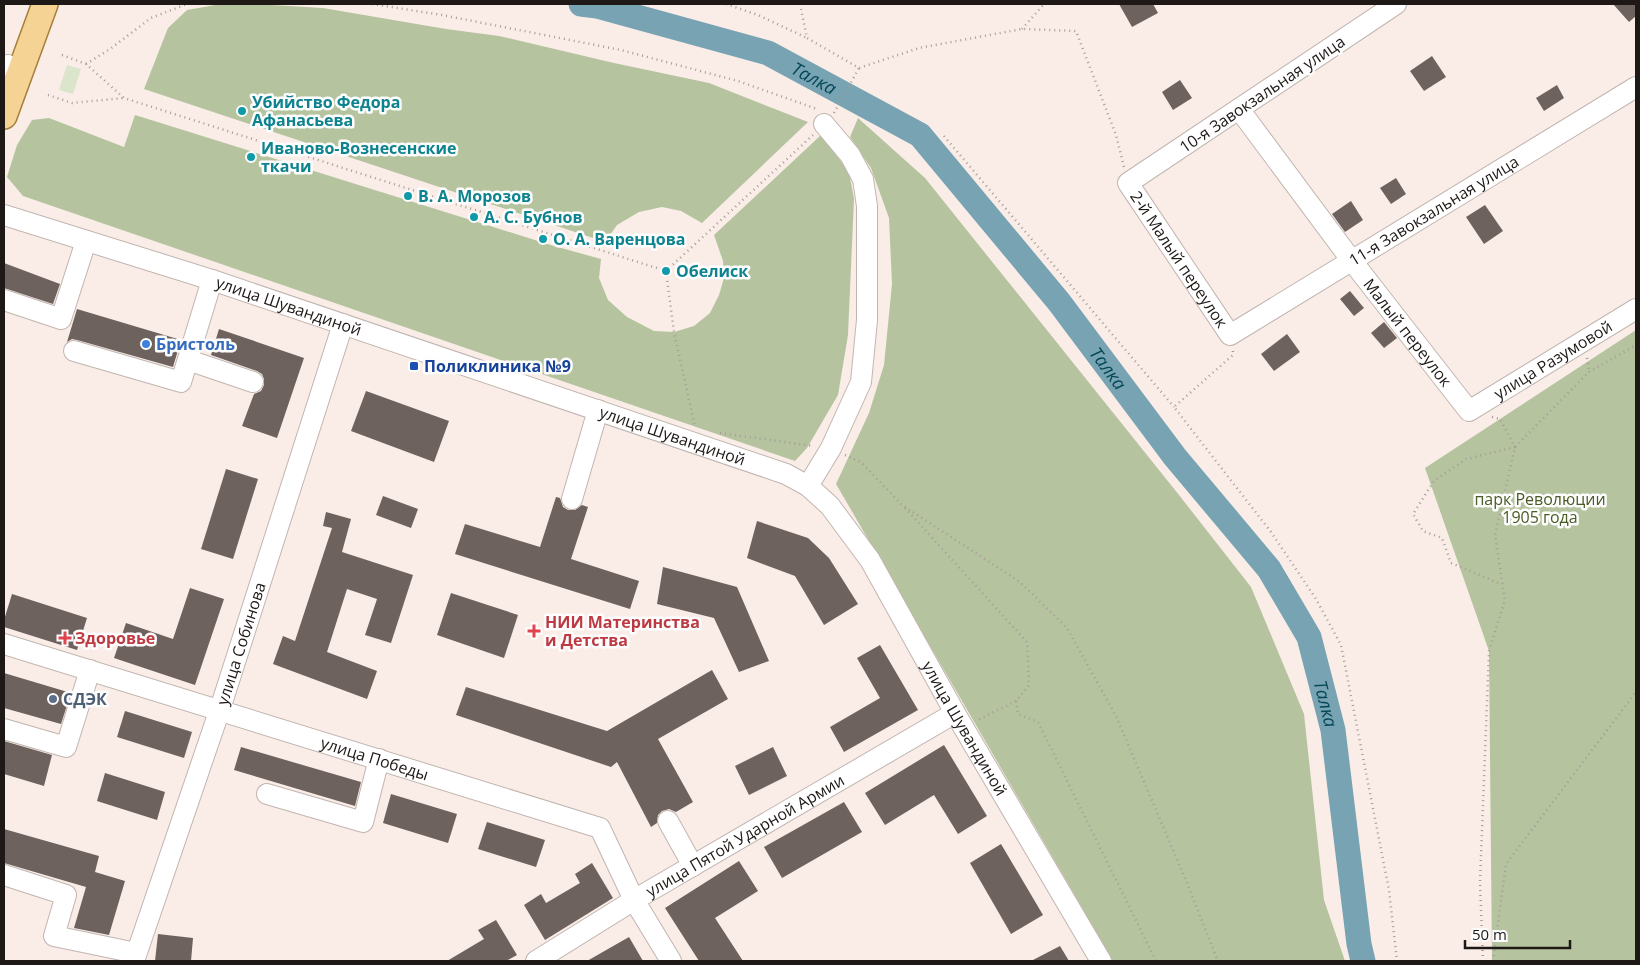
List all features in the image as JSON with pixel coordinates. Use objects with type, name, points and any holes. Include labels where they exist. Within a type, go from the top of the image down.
[{"type":"main road","points":[[5,70],[31,4]]},
{"type":"main road","points":[[4,116],[45,4]]},
{"type":"street","name":"10-я Завокзальная улица","points":[[1128,183],[1396,4]]},
{"type":"street","name":"11-я Завокзальная улица","points":[[1230,335],[1636,87]]},
{"type":"street","name":"Малый переулок","points":[[1239,109],[1468,411]]},
{"type":"street","points":[[808,486],[831,448],[861,382],[867,320],[867,206],[863,179],[850,155],[827,121]]},
{"type":"street","name":"2-й Малый переулок","points":[[1128,183],[1230,335]]},
{"type":"street","name":"улица Шувандиной","points":[[4,215],[212,280],[343,324],[786,474],[808,486],[830,506],[870,560],[959,720],[1100,961]]},
{"type":"street","points":[[4,300],[62,320],[86,242]]},
{"type":"street","points":[[74,351],[181,382],[212,280]]},
{"type":"street","name":"улица Разумовой","points":[[1468,411],[1636,309]]},
{"type":"street","name":"улица Собинова","points":[[135,957],[220,709],[343,324]]},
{"type":"street","points":[[188,360],[253,382]]},
{"type":"street","points":[[572,498],[598,410]]},
{"type":"street","name":"улица Победы","points":[[4,644],[220,709],[600,828],[634,900],[671,961]]},
{"type":"street","points":[[4,729],[66,747],[90,670]]},
{"type":"street","name":"улица Пятой Ударной Армии","points":[[536,961],[693,866],[959,720]]},
{"type":"street","points":[[267,794],[363,822],[379,759]]},
{"type":"street","points":[[668,821],[693,866]]},
{"type":"street","points":[[4,876],[66,895],[54,936],[135,957]]},
{"type":"path","points":[[86,64],[110,49],[151,18],[187,4]]},
{"type":"path","points":[[372,4],[442,15],[621,50],[738,81],[816,109],[827,121]]},
{"type":"path","points":[[726,4],[758,15],[807,38],[859,68]]},
{"type":"path","points":[[800,4],[807,38]]},
{"type":"path","points":[[1022,29],[1044,4]]},
{"type":"path","points":[[666,271],[827,121],[859,68],[919,48],[1022,29],[1076,31],[1116,135],[1128,183]]},
{"type":"path","points":[[62,55],[86,64],[124,98]]},
{"type":"path","points":[[48,95],[72,103],[124,98],[666,271]]},
{"type":"path","points":[[944,136],[1174,407],[1271,532],[1316,599],[1341,645],[1389,890],[1398,961]]},
{"type":"path","points":[[666,271],[674,332],[695,429]]},
{"type":"path","points":[[1174,407],[1233,355],[1230,335]]},
{"type":"path","points":[[1483,961],[1480,882],[1489,651],[1505,600],[1495,535],[1515,448],[1589,372],[1636,345]]},
{"type":"path","points":[[1468,411],[1500,419],[1515,448]]},
{"type":"path","points":[[715,432],[831,448],[861,462],[1027,642],[1028,685],[1016,701],[959,720]]},
{"type":"path","points":[[1502,584],[1451,563],[1442,538],[1423,531],[1413,514],[1434,481],[1466,459],[1515,448]]},
{"type":"path","points":[[902,505],[1020,582],[1067,628],[1116,716],[1218,961]]},
{"type":"path","points":[[1493,961],[1506,864],[1636,692]]},
{"type":"path","points":[[1016,701],[1018,714],[1038,722],[1156,961]]},
{"type":"green space","points":[[221,4],[323,8],[499,36],[709,83],[808,122],[702,223],[681,211],[662,207],[639,212],[617,225],[605,242],[144,89],[168,28],[187,10]]},
{"type":"green space","points":[[67,65],[81,69],[73,94],[59,90]]},
{"type":"green space","points":[[135,115],[601,259],[599,278],[608,300],[627,317],[654,331],[674,332],[694,326],[710,313],[719,295],[724,278],[723,261],[714,235],[821,135],[849,172],[854,199],[848,335],[838,395],[807,448],[795,461],[23,196],[7,177],[17,145],[32,120],[49,118],[124,147]]},
{"type":"green space","points":[[858,118],[925,178],[1251,587],[1304,714],[1324,900],[1345,961],[1113,961],[836,484],[869,413],[884,365],[892,284],[889,218],[871,168],[850,137]]},
{"type":"green space","name":"парк Революции 1905 года","points":[[1636,330],[1636,961],[1492,961],[1489,651],[1425,468]]},
{"type":"building","points":[[1119,4],[1153,4],[1158,13],[1132,27]]},
{"type":"building","points":[[1613,4],[1636,4],[1636,16],[1629,22]]},
{"type":"building","points":[[1432,56],[1446,77],[1424,91],[1410,71]]},
{"type":"building","points":[[1180,80],[1192,98],[1173,110],[1162,92]]},
{"type":"building","points":[[1557,85],[1564,98],[1544,111],[1536,98]]},
{"type":"building","points":[[1396,178],[1406,194],[1391,204],[1380,188]]},
{"type":"building","points":[[1351,201],[1363,220],[1345,232],[1332,214]]},
{"type":"building","points":[[1485,205],[1503,231],[1484,244],[1466,217]]},
{"type":"building","points":[[4,263],[60,284],[53,304],[4,288]]},
{"type":"building","points":[[1350,291],[1364,308],[1354,316],[1340,299]]},
{"type":"building","points":[[77,309],[181,340],[173,367],[77,340],[72,339],[67,342]]},
{"type":"building","points":[[1384,322],[1397,338],[1384,348],[1371,333]]},
{"type":"building","points":[[219,329],[304,358],[277,438],[242,426],[254,394],[261,391],[264,379],[262,374],[257,371],[211,355]]},
{"type":"building","points":[[1287,334],[1300,352],[1274,371],[1261,354]]},
{"type":"building","points":[[366,391],[449,421],[434,462],[351,431]]},
{"type":"building","points":[[226,469],[258,479],[233,559],[201,549]]},
{"type":"building","points":[[383,496],[418,509],[411,528],[376,515]]},
{"type":"building","points":[[556,497],[560,498],[563,507],[568,510],[575,510],[582,505],[588,507],[571,559],[639,581],[630,609],[455,554],[465,524],[540,547]]},
{"type":"building","points":[[326,512],[351,519],[342,552],[413,575],[391,643],[365,635],[377,599],[347,589],[327,652],[377,671],[367,699],[273,664],[283,636],[295,641],[332,528],[323,526]]},
{"type":"building","points":[[757,521],[808,538],[829,558],[858,604],[824,625],[795,576],[747,558]]},
{"type":"building","points":[[663,567],[737,587],[769,661],[739,672],[714,618],[657,604]]},
{"type":"building","points":[[190,588],[224,599],[195,685],[114,658],[126,623],[173,639]]},
{"type":"building","points":[[451,593],[518,615],[504,658],[437,635]]},
{"type":"building","points":[[12,594],[87,618],[77,650],[4,627],[4,620]]},
{"type":"building","points":[[880,645],[918,710],[844,752],[830,727],[880,698],[857,658]]},
{"type":"building","points":[[712,670],[728,699],[658,739],[693,802],[676,812],[669,809],[662,811],[658,815],[657,823],[651,827],[617,762],[611,767],[456,715],[466,687],[607,731]]},
{"type":"building","points":[[4,673],[71,693],[61,724],[4,708]]},
{"type":"building","points":[[125,711],[192,732],[184,758],[117,737]]},
{"type":"building","points":[[4,741],[52,755],[44,786],[4,774]]},
{"type":"building","points":[[944,745],[987,816],[958,834],[934,795],[885,825],[865,793]]},
{"type":"building","points":[[241,747],[361,782],[355,806],[234,770]]},
{"type":"building","points":[[773,747],[787,776],[749,795],[735,766]]},
{"type":"building","points":[[105,773],[165,792],[157,820],[97,801]]},
{"type":"building","points":[[391,794],[457,814],[448,843],[383,823]]},
{"type":"building","points":[[844,802],[862,832],[782,878],[764,847]]},
{"type":"building","points":[[487,822],[545,840],[536,867],[478,849]]},
{"type":"building","points":[[4,829],[99,856],[95,872],[125,881],[109,935],[74,928],[86,887],[4,863]]},
{"type":"building","points":[[1001,844],[1043,915],[1011,934],[970,863]]},
{"type":"building","points":[[739,861],[758,891],[715,918],[743,961],[699,961],[665,908]]},
{"type":"building","points":[[592,863],[613,898],[545,940],[524,905],[541,894],[546,903],[580,883],[575,874]]},
{"type":"building","points":[[496,920],[517,955],[506,961],[447,961],[484,939],[478,930]]},
{"type":"building","points":[[158,934],[193,938],[191,961],[155,961]]},
{"type":"building","points":[[629,937],[643,961],[587,961]]},
{"type":"building","points":[[1060,946],[1069,961],[1031,961]]},
{"type":"waterway","name":"Талка","points":[[581,4],[597,6],[768,53],[920,135],[1059,302],[1175,457],[1269,569],[1309,637],[1333,730],[1359,944],[1363,961]]},
{"type":"place","name":"Убийство Федора Афанасьева","points":[[242,111]]},
{"type":"place","name":"Иваново-Вознесенские ткачи","points":[[251,157]]},
{"type":"place","name":"В. А. Морозов","points":[[408,196]]},
{"type":"place","name":"А. С. Бубнов","points":[[474,217]]},
{"type":"place","name":"О. А. Варенцова","points":[[543,239]]},
{"type":"place","name":"Обелиск","points":[[666,271]]},
{"type":"place","name":"Бристоль","points":[[146,344]]},
{"type":"place","name":"Поликлиника №9","points":[[414,366]]},
{"type":"place","name":"НИИ Материнства и Детства","points":[[534,631]]},
{"type":"place","name":"Здоровье","points":[[65,638]]},
{"type":"place","name":"СДЭК","points":[[53,699]]}]
